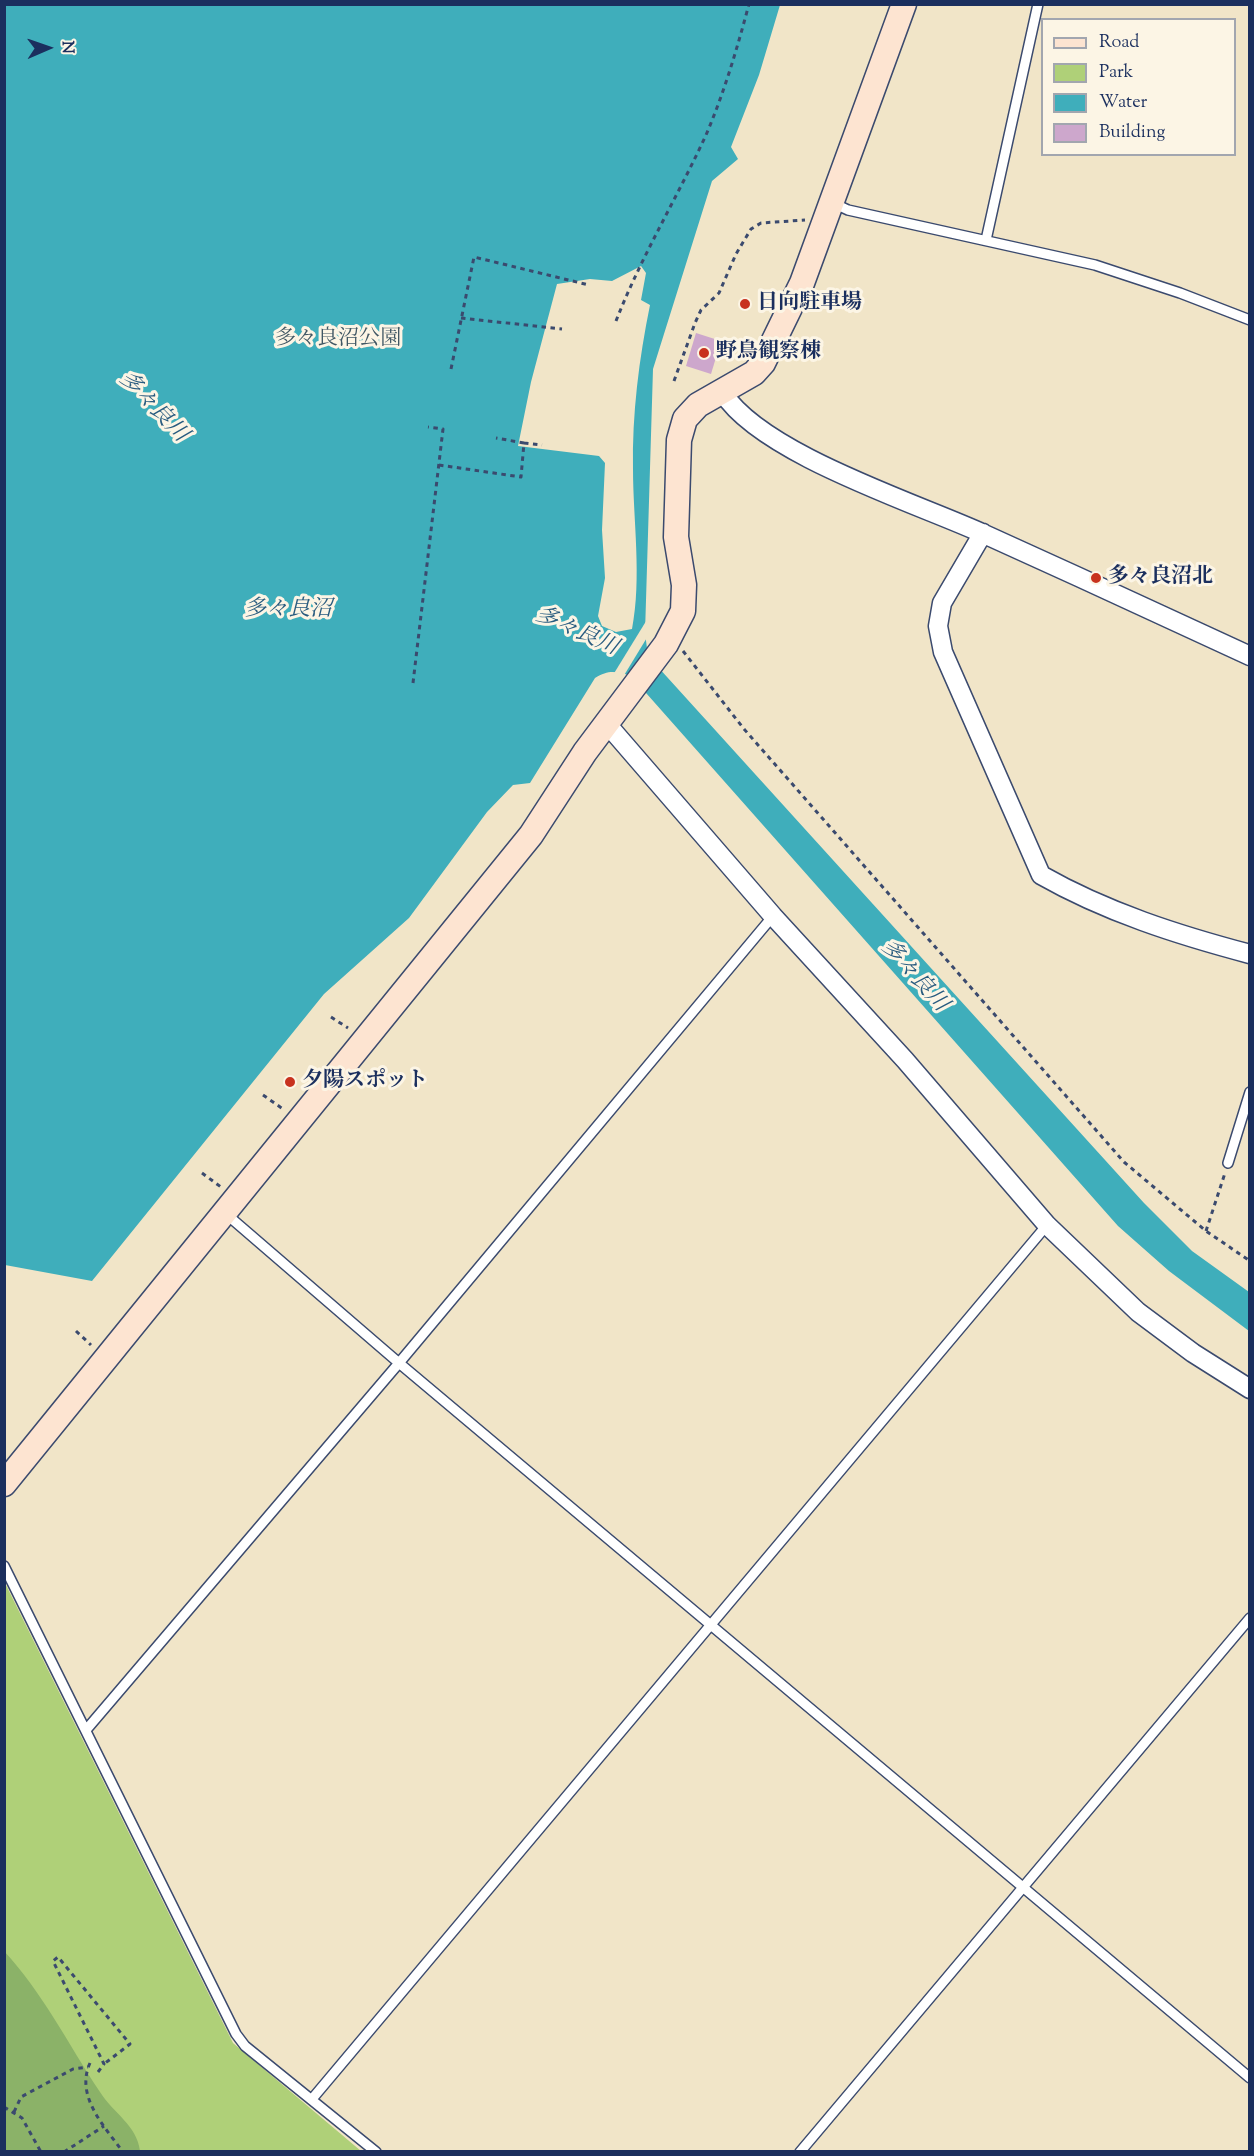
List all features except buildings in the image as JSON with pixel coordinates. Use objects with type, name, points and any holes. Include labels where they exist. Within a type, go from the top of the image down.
[{"type":"street","points":[[4,1484],[531,835],[585,752],[669,640],[679,622],[685,602],[676,537],[681,429],[691,411],[754,373],[763,363],[802,283],[904,4]]},
{"type":"street","points":[[723,393],[732,407],[767,434],[826,467],[983,534],[1250,656]]},
{"type":"street","points":[[983,534],[942,603],[938,626],[943,652],[1041,874],[1117,911],[1197,940],[1250,954]]},
{"type":"street","points":[[607,724],[773,916],[905,1060],[1047,1225],[1138,1312],[1193,1353],[1250,1389]]},
{"type":"lane","points":[[986,240],[1038,4]]},
{"type":"lane","points":[[833,203],[848,210],[1055,255],[1137,278],[1250,320]]},
{"type":"lane","points":[[86,1730],[399,1363],[773,916]]},
{"type":"lane","points":[[1228,1163],[1250,1092]]},
{"type":"lane","points":[[225,1213],[399,1363],[1250,2078]]},
{"type":"lane","points":[[312,2099],[1047,1225]]},
{"type":"lane","points":[[4,1566],[236,2034],[245,2046],[376,2151]]},
{"type":"lane","points":[[800,2151],[1250,1618]]},
{"type":"path","points":[[616,321],[631,282],[706,135],[732,66],[749,4]]},
{"type":"path","points":[[674,381],[694,323],[702,310],[719,292],[736,254],[752,229],[761,223],[815,220]]},
{"type":"path","points":[[451,369],[474,257],[589,285]]},
{"type":"path","points":[[461,318],[562,329]]},
{"type":"path","points":[[413,683],[443,429],[428,427]]},
{"type":"path","points":[[496,438],[542,446]]},
{"type":"path","points":[[439,465],[520,477],[524,443]]},
{"type":"path","points":[[669,640],[744,729],[1124,1162],[1206,1231],[1250,1261]]},
{"type":"path","points":[[331,1017],[348,1028]]},
{"type":"path","points":[[263,1095],[283,1109]]},
{"type":"path","points":[[1206,1231],[1228,1163]]},
{"type":"path","points":[[202,1173],[221,1187]]},
{"type":"path","points":[[76,1331],[93,1346]]},
{"type":"path","points":[[98,2072],[104,2064],[130,2044],[58,1957],[53,1961],[104,2064]]},
{"type":"path","points":[[14,2112],[21,2097],[73,2069],[89,2065],[84,2076],[86,2091],[96,2115],[123,2151]]},
{"type":"path","points":[[4,2107],[22,2118],[41,2151]]},
{"type":"path","points":[[64,2151],[104,2126]]},
{"type":"green space","points":[[4,1581],[233,2043],[361,2151],[5,2151]]},
{"type":"green space","points":[[4,1951],[43,2001],[105,2099],[129,2126],[140,2151],[5,2151]]},
{"type":"water","name":"多々良沼","points":[[4,5],[780,5],[759,75],[731,147],[738,159],[712,181],[653,369],[645,633],[648,656],[1144,1203],[1192,1251],[1249,1292],[1249,1331],[1169,1271],[1118,1226],[631,676],[616,672],[595,678],[530,783],[513,785],[487,812],[409,918],[324,994],[92,1281],[5,1265]],"holes":[[[641,266],[646,273],[641,300],[650,305],[637,387],[633,448],[637,569],[635,610],[632,629],[616,632],[602,626],[598,616],[605,578],[602,530],[605,463],[599,456],[518,446],[531,382],[557,284],[590,279],[612,281]]]},
{"type":"pier","points":[[648,618],[648,636],[623,677],[613,675]]},
{"type":"place","name":"日向駐車場","points":[[745,304]]},
{"type":"place","name":"野鳥観察棟","points":[[704,353]]},
{"type":"place","name":"多々良沼北","points":[[1096,578]]},
{"type":"place","name":"夕陽スポット","points":[[290,1082]]},
{"type":"park label","name":"多々良沼公園","points":[[338,340]]},
{"type":"water label","name":"多々良川","points":[[152,408]]},
{"type":"water label","name":"多々良川","points":[[576,633]]},
{"type":"water label","name":"多々良川","points":[[913,977]]}]
